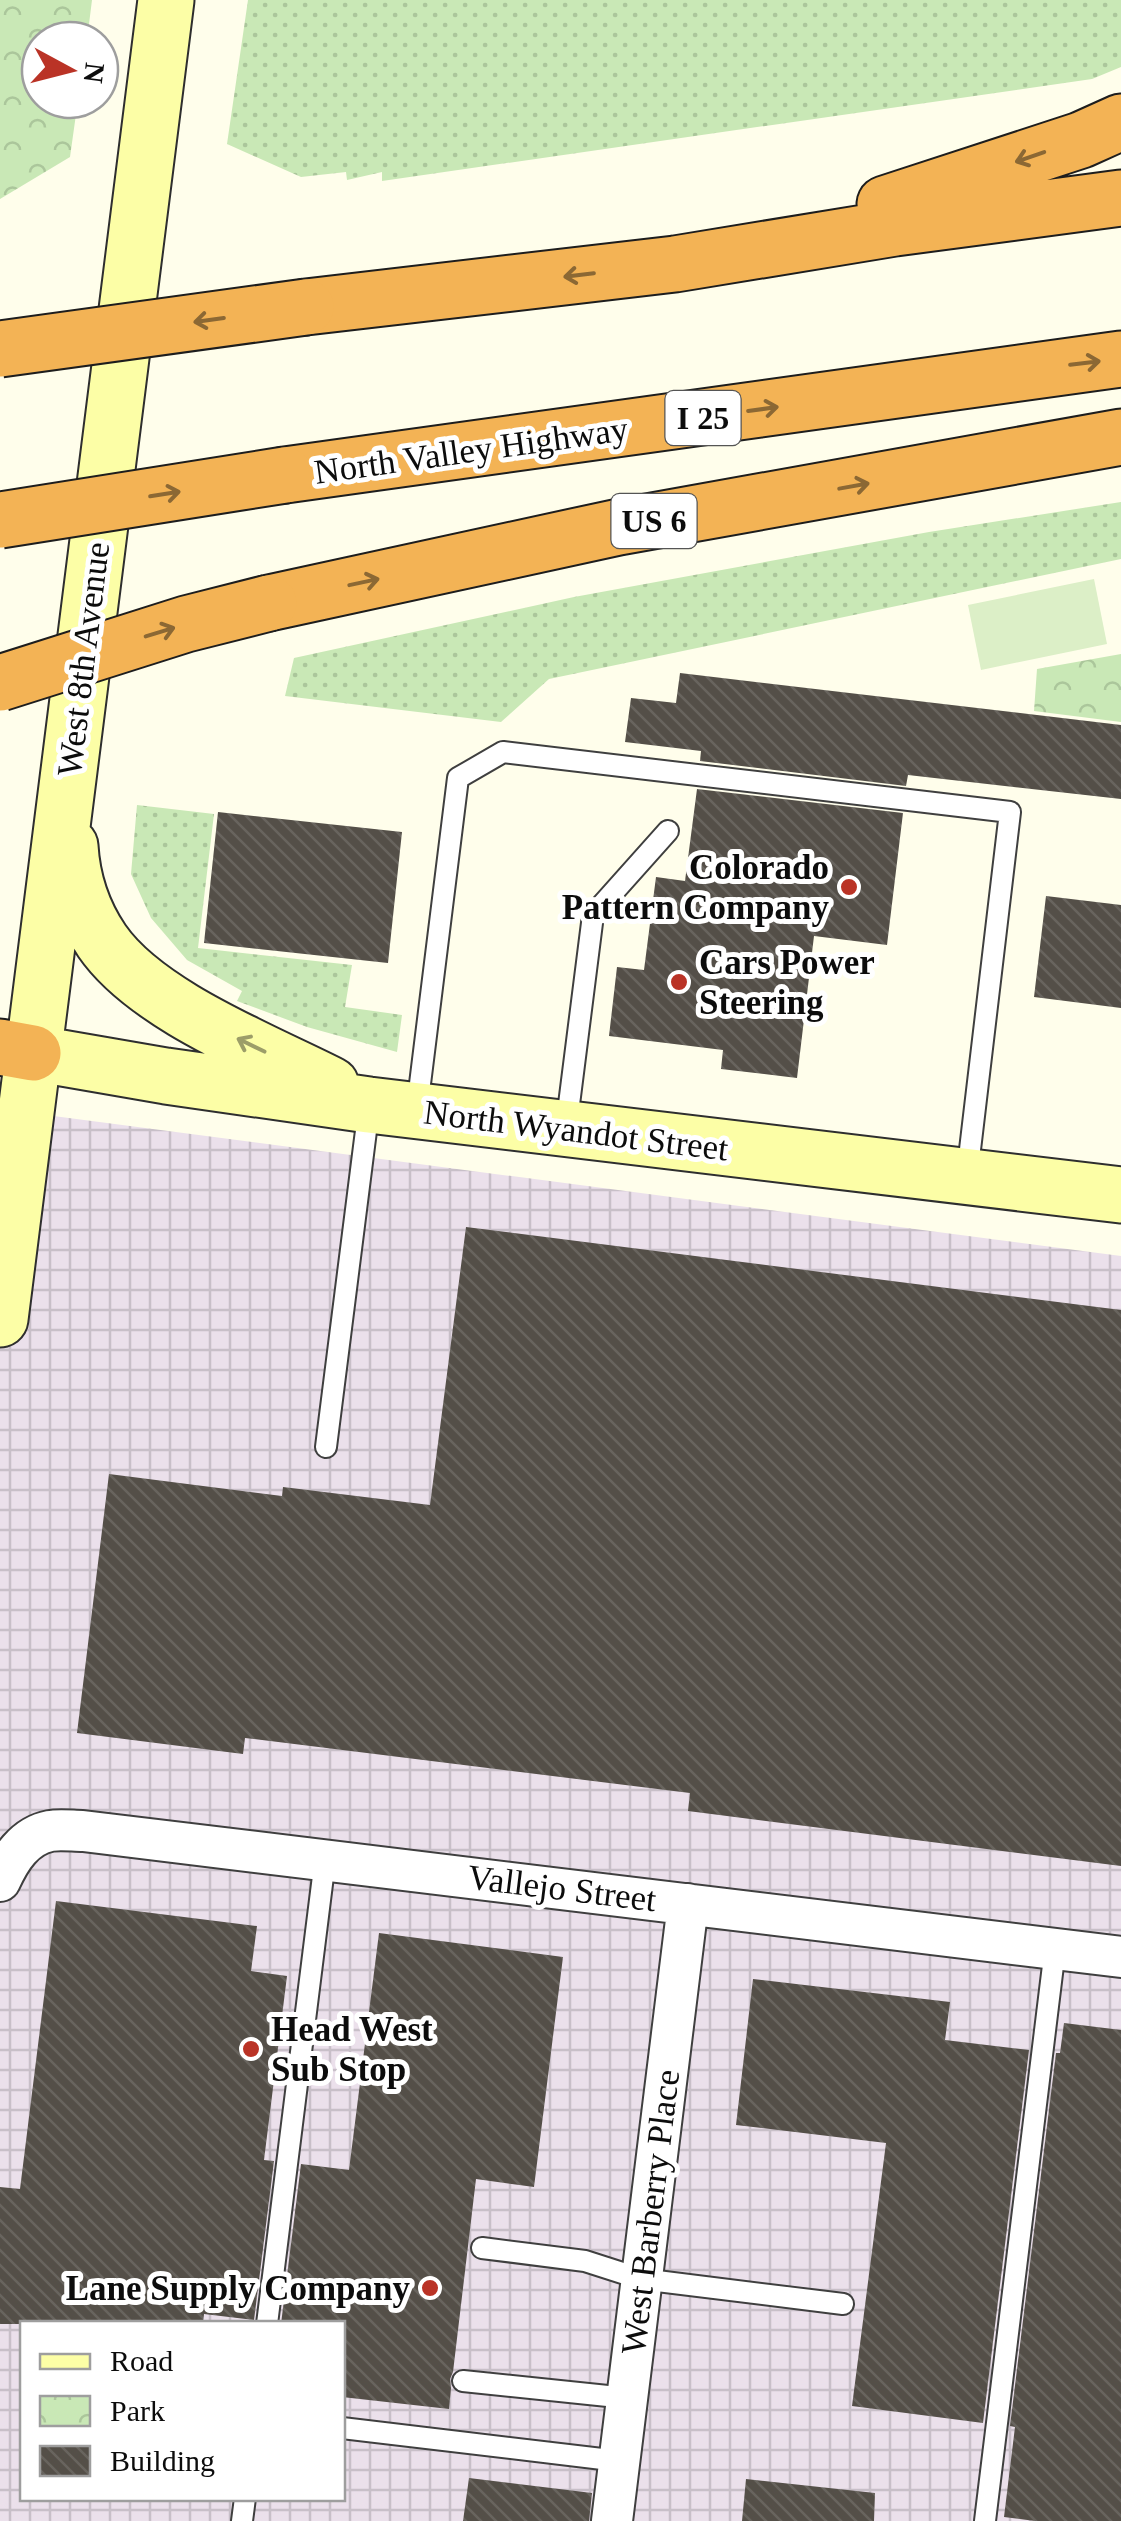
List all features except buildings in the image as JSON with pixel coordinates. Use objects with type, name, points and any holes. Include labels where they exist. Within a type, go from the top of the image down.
[{"type":"highway","points":[[676,264],[846,216],[1081,140],[1121,122]]},
{"type":"highway","points":[[0,349],[306,307],[676,264],[895,228],[1121,198]]},
{"type":"highway","name":"North Valley Highway","points":[[0,520],[285,475],[1121,359]]},
{"type":"highway","name":"US 6","points":[[0,682],[186,624],[268,603],[619,528],[1121,436]]},
{"type":"main road","name":"West 8th Avenue","points":[[0,1319],[17,1050],[66,798],[166,0]]},
{"type":"main road","points":[[66,798],[71,868],[84,909],[103,943],[128,969],[164,998],[208,1024],[393,1108]]},
{"type":"main road","name":"North Wyandot Street","points":[[17,1050],[393,1108],[1121,1195]]},
{"type":"street","name":"Vallejo Street","points":[[5,1869],[29,1841],[49,1831],[82,1831],[1121,1957]]},
{"type":"street","name":"West Barberry Place","points":[[612,2521],[688,1904]]},
{"type":"lane","points":[[326,1447],[458,778],[503,752],[1010,812],[966,1176]]},
{"type":"lane","points":[[566,1129],[593,915],[668,831]]},
{"type":"lane","points":[[267,2321],[325,1860]]},
{"type":"lane","points":[[985,2521],[1055,1949]]},
{"type":"lane","points":[[482,2248],[586,2260],[642,2280],[842,2304]]},
{"type":"lane","points":[[464,2381],[627,2398]]},
{"type":"lane","points":[[345,2428],[619,2461]]},
{"type":"shaded area","points":[[0,1109],[1121,1256],[1121,2521],[0,2521]]},
{"type":"green space","points":[[0,0],[92,0],[90,20],[20,20],[20,120],[75,120],[70,157],[0,199]]},
{"type":"green space","points":[[248,0],[1121,0],[1121,67],[1092,79],[382,181],[382,172],[347,180],[346,172],[301,177],[227,144]]},
{"type":"green space","points":[[1121,502],[1121,559],[549,679],[501,722],[285,696],[294,658],[574,597],[929,532]]},
{"type":"green space","points":[[1094,579],[1107,644],[981,670],[968,605]]},
{"type":"green space","points":[[1121,654],[1121,722],[1034,711],[1037,669]]},
{"type":"green space","points":[[137,805],[214,814],[198,948],[352,965],[345,1007],[402,1015],[397,1052],[307,1027],[237,1001],[242,991],[187,960],[151,918],[131,874]]},
{"type":"place","name":"Colorado Pattern Company","points":[[849,887]]},
{"type":"place","name":"Cars Power Steering","points":[[679,982]]},
{"type":"place","name":"Head West Sub Stop","points":[[251,2049]]},
{"type":"place","name":"Lane Supply Company","points":[[430,2288]]}]
